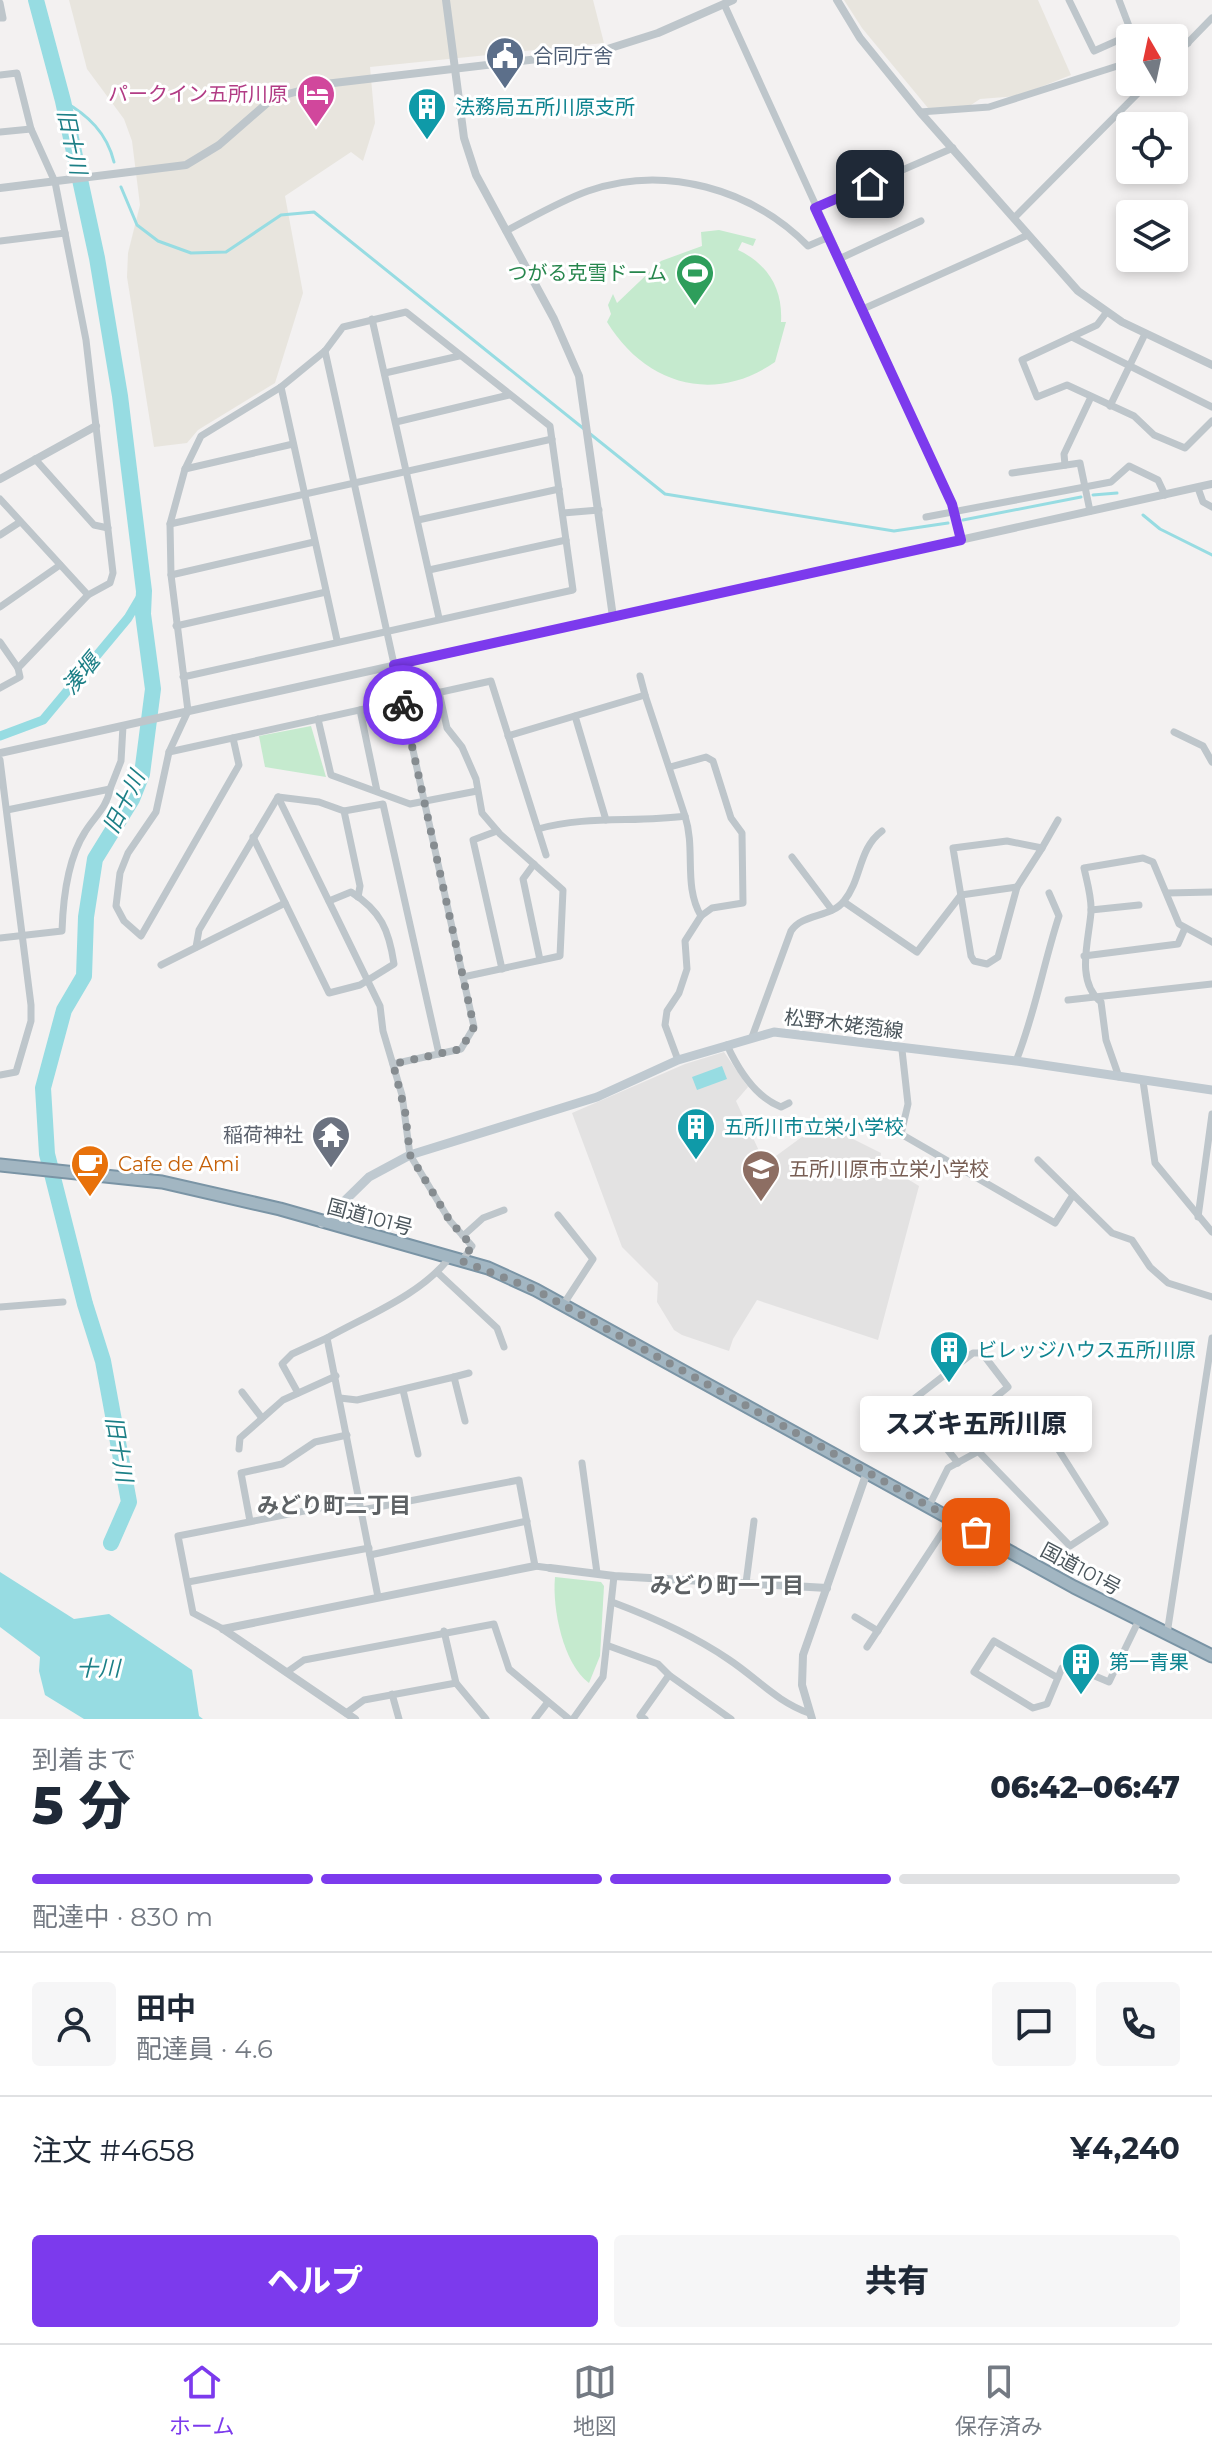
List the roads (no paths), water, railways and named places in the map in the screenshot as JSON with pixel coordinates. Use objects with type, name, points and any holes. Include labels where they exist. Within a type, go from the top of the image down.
[{"type":"highway","name":"国道101号","points":[[0,1165],[162,1182],[280,1209],[488,1268],[563,1305],[951,1519],[1212,1656]]},
{"type":"main road","name":"松野木姥萢線","points":[[322,1223],[369,1177],[410,1155],[597,1097],[678,1060],[752,1037],[792,1032],[902,1050],[1016,1061],[1212,1090]]},
{"type":"street","points":[[446,0],[464,138],[476,175],[569,349],[586,414],[613,617]]},
{"type":"street","points":[[837,0],[860,38],[920,112],[1078,291],[1106,313],[1212,365]]},
{"type":"street","points":[[1069,0],[1094,51],[1133,32],[1119,0]]},
{"type":"street","points":[[0,188],[186,165],[219,145],[260,106],[284,93],[325,84],[611,49],[728,2],[815,208],[954,511],[961,540]]},
{"type":"street","points":[[0,3],[3,18],[0,18]]},
{"type":"street","points":[[1188,43],[1212,18]]},
{"type":"street","points":[[920,112],[989,107],[1116,66]]},
{"type":"street","points":[[0,75],[17,73],[31,129],[58,182],[86,340],[113,573],[110,583],[88,595],[18,668]]},
{"type":"street","points":[[1014,218],[1135,96]]},
{"type":"street","points":[[0,132],[31,129]]},
{"type":"street","points":[[815,208],[953,148]]},
{"type":"street","points":[[506,231],[592,190],[660,181],[701,185],[739,198],[780,221],[808,246],[829,237]]},
{"type":"street","points":[[839,259],[921,221]]},
{"type":"street","points":[[0,241],[65,233]]},
{"type":"street","points":[[863,309],[1028,235]]},
{"type":"street","points":[[183,677],[337,640],[573,590],[550,426],[406,312],[343,327],[325,351],[281,387],[201,436],[185,469],[170,524],[171,575],[176,626],[183,677],[188,711],[169,752],[156,812],[128,853],[120,873],[117,913],[141,936],[239,765],[233,738]]},
{"type":"street","points":[[1106,313],[1097,325],[1021,361],[1039,398],[1065,385],[1134,416],[1154,435],[1185,448],[1212,421]]},
{"type":"street","points":[[372,319],[439,618]]},
{"type":"street","points":[[1110,406],[1145,334]]},
{"type":"street","points":[[1072,337],[1212,407]]},
{"type":"street","points":[[325,351],[474,1029],[461,1049],[393,1064]]},
{"type":"street","points":[[385,373],[459,356]]},
{"type":"street","points":[[281,387],[337,640]]},
{"type":"street","points":[[396,422],[509,395]]},
{"type":"street","points":[[1065,465],[1064,454],[1091,397]]},
{"type":"street","points":[[0,479],[96,426]]},
{"type":"street","points":[[170,524],[552,439]]},
{"type":"street","points":[[185,469],[293,444]]},
{"type":"street","points":[[35,459],[94,525],[108,528]]},
{"type":"street","points":[[1012,473],[1082,464],[1090,511]]},
{"type":"street","points":[[926,517],[1116,480],[1133,466],[1158,480],[1165,495]]},
{"type":"street","points":[[0,753],[1212,484]]},
{"type":"street","points":[[1198,488],[1203,502],[1212,507]]},
{"type":"street","points":[[418,520],[559,489]]},
{"type":"street","points":[[0,499],[88,595]]},
{"type":"street","points":[[563,513],[599,510]]},
{"type":"street","points":[[0,535],[20,522]]},
{"type":"street","points":[[429,570],[566,540]]},
{"type":"street","points":[[171,575],[314,542]]},
{"type":"street","points":[[0,607],[60,565]]},
{"type":"street","points":[[176,626],[326,592]]},
{"type":"street","points":[[0,642],[18,668],[20,677],[0,688]]},
{"type":"street","points":[[640,676],[692,837],[691,898],[701,916]]},
{"type":"street","points":[[169,752],[491,681],[546,855]]},
{"type":"street","points":[[439,692],[447,728],[467,755],[476,779],[482,813],[497,831],[563,890],[561,954],[463,977]]},
{"type":"street","points":[[508,736],[645,695]]},
{"type":"street","points":[[360,710],[377,791]]},
{"type":"street","points":[[575,716],[606,820]]},
{"type":"street","points":[[318,719],[331,775],[410,804],[477,791]]},
{"type":"street","points":[[0,938],[62,931],[63,899],[70,872],[83,834],[108,802],[121,761],[127,725]]},
{"type":"street","points":[[1174,732],[1203,746],[1212,762]]},
{"type":"street","points":[[1203,746],[1212,744]]},
{"type":"street","points":[[670,767],[706,757],[713,761],[731,818],[742,833],[743,903],[712,908],[701,916],[685,941],[687,969],[679,993],[667,1011],[665,1025],[678,1060]]},
{"type":"street","points":[[0,760],[31,1021],[16,1072],[0,1075]]},
{"type":"street","points":[[7,810],[110,789]]},
{"type":"street","points":[[278,797],[319,802],[344,811],[383,804],[439,1054]]},
{"type":"street","points":[[196,947],[199,930],[278,797]]},
{"type":"street","points":[[278,797],[380,1006],[383,1031],[405,1111],[410,1155],[472,1246],[462,1261]]},
{"type":"street","points":[[344,811],[360,886],[358,897]]},
{"type":"street","points":[[538,829],[572,819],[654,821],[685,816]]},
{"type":"street","points":[[1042,848],[1007,841],[953,848],[974,961],[987,964],[998,957],[1017,887],[1042,848],[1058,820]]},
{"type":"street","points":[[497,831],[473,840],[502,969]]},
{"type":"street","points":[[752,1037],[791,931],[796,924],[844,902],[870,840],[882,831]]},
{"type":"street","points":[[253,837],[329,993],[360,985],[394,964],[386,926],[358,897],[347,892],[329,901]]},
{"type":"street","points":[[792,857],[832,910]]},
{"type":"street","points":[[1119,1077],[1106,1040],[1101,1002],[1094,996],[1084,956],[1091,910],[1084,868],[1143,858],[1155,863],[1175,917],[1185,928],[1212,942]]},
{"type":"street","points":[[534,864],[523,879],[540,960]]},
{"type":"street","points":[[844,902],[917,952],[961,895],[1017,887]]},
{"type":"street","points":[[1167,893],[1212,892]]},
{"type":"street","points":[[1016,1061],[1034,1015],[1040,972],[1059,916],[1049,893]]},
{"type":"street","points":[[161,965],[285,903]]},
{"type":"street","points":[[1091,910],[1139,905]]},
{"type":"street","points":[[1084,956],[1178,944],[1185,928]]},
{"type":"street","points":[[1068,1000],[1212,984]]},
{"type":"street","points":[[727,1045],[738,1068],[765,1101],[781,1107],[789,1103]]},
{"type":"street","points":[[902,1050],[908,1104],[901,1134],[1055,1223],[1073,1195]]},
{"type":"street","points":[[1143,1081],[1155,1163],[1212,1232]]},
{"type":"street","points":[[1198,1217],[1212,1114]]},
{"type":"street","points":[[1038,1160],[1112,1233],[1132,1240],[1150,1267],[1168,1283],[1212,1297]]},
{"type":"street","points":[[1202,1198],[1212,1200]]},
{"type":"street","points":[[463,1236],[483,1218],[504,1210]]},
{"type":"street","points":[[558,1215],[593,1259],[563,1305]]},
{"type":"street","points":[[298,1393],[282,1364],[292,1354],[327,1338],[438,1273],[450,1257]]},
{"type":"street","points":[[438,1273],[497,1328],[504,1347]]},
{"type":"street","points":[[0,1307],[63,1302]]},
{"type":"street","points":[[327,1338],[378,1597]]},
{"type":"street","points":[[1167,1634],[1212,1338]]},
{"type":"street","points":[[941,1442],[1008,1387],[982,1353],[973,1353],[910,1402],[941,1442],[958,1463]]},
{"type":"street","points":[[340,1398],[357,1400],[469,1373]]},
{"type":"street","points":[[239,1449],[240,1438],[283,1400],[336,1376]]},
{"type":"street","points":[[454,1377],[465,1421]]},
{"type":"street","points":[[403,1390],[418,1454]]},
{"type":"street","points":[[242,1392],[262,1418]]},
{"type":"street","points":[[929,1506],[948,1468],[978,1451],[1046,1402]]},
{"type":"street","points":[[978,1451],[1070,1546],[1105,1523],[1034,1411]]},
{"type":"street","points":[[250,1521],[241,1473],[282,1464],[315,1442],[347,1435]]},
{"type":"street","points":[[582,1463],[597,1573]]},
{"type":"street","points":[[811,1716],[802,1685],[803,1655],[867,1472]]},
{"type":"street","points":[[362,1510],[519,1480],[535,1566]]},
{"type":"street","points":[[355,1719],[223,1629],[193,1613],[178,1536],[360,1500]]},
{"type":"street","points":[[867,1647],[951,1519]]},
{"type":"street","points":[[188,1582],[370,1552],[527,1521]]},
{"type":"street","points":[[746,1583],[754,1521]]},
{"type":"street","points":[[223,1629],[535,1566],[614,1576],[827,1588]]},
{"type":"street","points":[[287,1672],[304,1660],[444,1631],[494,1624],[509,1669],[571,1719],[603,1677],[609,1646],[614,1576]]},
{"type":"street","points":[[612,1602],[704,1645],[759,1682],[784,1705],[811,1716]]},
{"type":"street","points":[[855,1617],[878,1631]]},
{"type":"street","points":[[1058,1678],[994,1641],[974,1672],[1033,1708],[1047,1704],[1058,1678],[1062,1668],[1069,1665],[1109,1682],[1139,1620]]},
{"type":"street","points":[[444,1631],[456,1683],[486,1719]]},
{"type":"street","points":[[609,1646],[658,1664],[731,1719]]},
{"type":"street","points":[[645,1719],[640,1716],[669,1675]]},
{"type":"street","points":[[346,1713],[364,1700],[456,1683]]},
{"type":"street","points":[[392,1694],[399,1719]]},
{"type":"street","points":[[535,1719],[548,1702]]},
{"type":"water","points":[[722,1066],[727,1079],[697,1090],[692,1077]]},
{"type":"water","name":"十川","points":[[0,1572],[74,1619],[109,1614],[192,1670],[199,1716],[203,1719],[84,1719],[45,1695],[39,1671],[40,1657],[0,1627]]},
{"type":"waterway","name":"旧十川","points":[[36,0],[63,101],[97,258],[120,396],[153,689],[142,774],[132,799],[95,859],[86,917],[84,976],[64,1010],[43,1088],[47,1154],[85,1304],[103,1361],[129,1502],[111,1543]]},
{"type":"waterway","points":[[63,101],[81,112],[95,126],[107,142],[114,162]]},
{"type":"waterway","points":[[121,187],[137,225],[158,241],[191,253],[226,252],[281,215],[314,212],[665,494],[894,531],[948,523]]},
{"type":"waterway","points":[[1093,495],[1117,493]]},
{"type":"waterway","points":[[963,520],[1081,497]]},
{"type":"waterway","points":[[1143,515],[1160,529],[1212,555]]},
{"type":"waterway","name":"湊堰","points":[[0,736],[43,720],[128,618],[144,591]]},
{"type":"place","name":"合同庁舎","points":[[505,90]]},
{"type":"place","name":"パークイン五所川原","points":[[316,128]]},
{"type":"place","name":"法務局五所川原支所","points":[[427,141]]},
{"type":"place","name":"つがる克雪ドーム","points":[[695,307]]},
{"type":"place","name":"五所川市立栄小学校","points":[[696,1161]]},
{"type":"place","name":"稲荷神社","points":[[331,1169]]},
{"type":"place","name":"Cafe de Ami","points":[[90,1198]]},
{"type":"place","name":"五所川原市立栄小学校","points":[[761,1203]]},
{"type":"place","name":"ビレッジハウス五所川原","points":[[949,1384]]},
{"type":"place","name":"スズキ五所川原","points":[[976,1532]]},
{"type":"place","name":"第一青果","points":[[1081,1696]]},
{"type":"district","name":"みどり町二丁目","points":[[334,1505]]},
{"type":"district","name":"みどり町一丁目","points":[[727,1585]]}]
